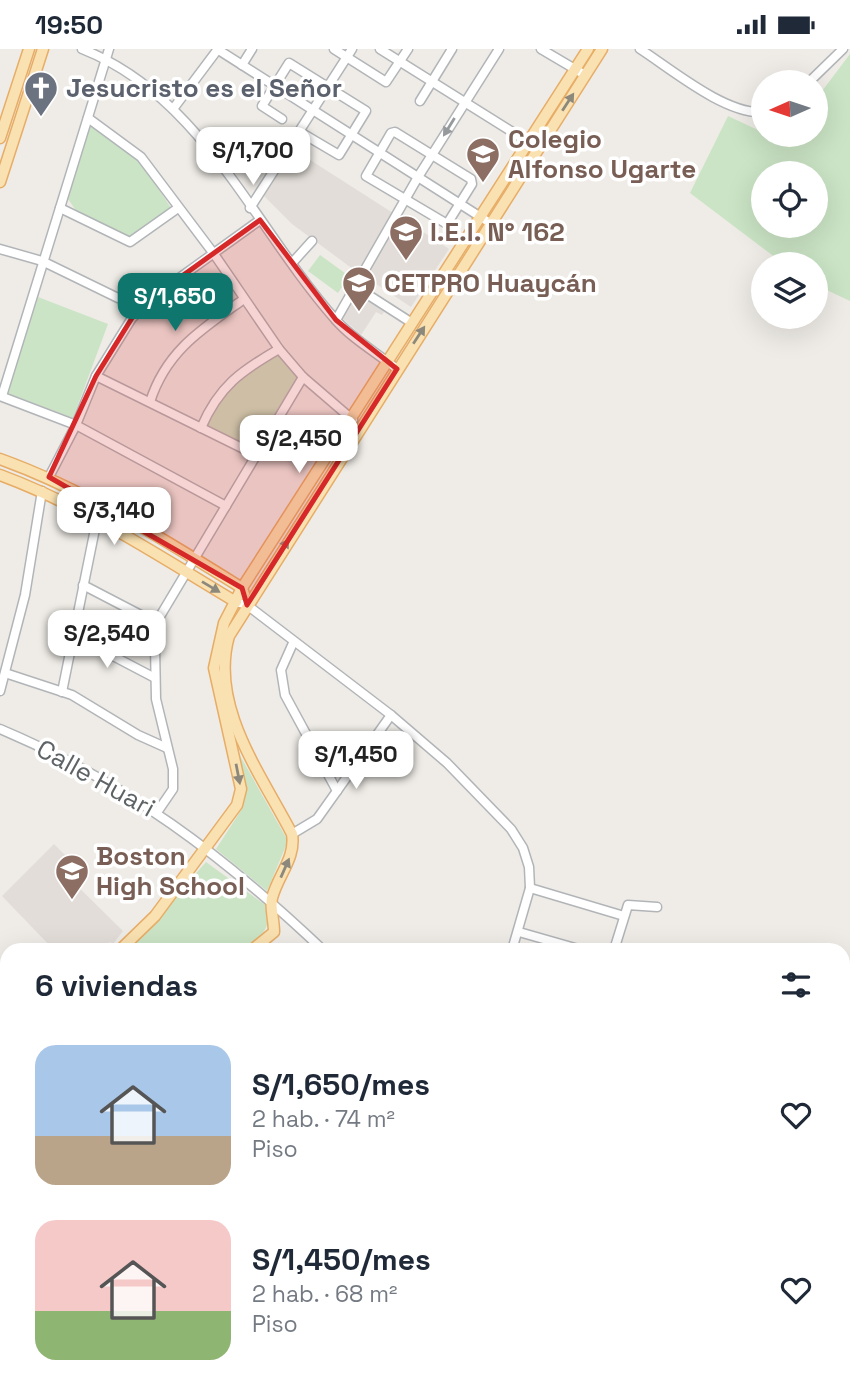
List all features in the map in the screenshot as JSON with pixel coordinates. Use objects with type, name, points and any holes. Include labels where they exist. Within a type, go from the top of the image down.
[{"type":"main road","points":[[0,138],[29,49]]},
{"type":"main road","points":[[0,182],[5,151],[43,49]]},
{"type":"main road","points":[[580,72],[588,49]]},
{"type":"main road","points":[[261,943],[274,932],[275,916],[271,901],[295,847],[292,834],[234,720],[223,666],[226,649],[247,605],[397,369],[533,145],[580,72],[601,49]]},
{"type":"main road","points":[[127,943],[155,916],[208,848],[235,809],[240,795],[214,668],[224,623],[242,588],[353,420],[412,323],[486,221]]},
{"type":"main road","points":[[0,459],[49,477],[195,559],[242,588],[247,605]]},
{"type":"main road","points":[[0,475],[42,491],[97,519],[236,602]]},
{"type":"street","points":[[82,49],[105,58],[156,93],[188,122],[336,320],[397,369]]},
{"type":"street","points":[[109,49],[1,396],[76,425],[226,506]]},
{"type":"street","points":[[173,109],[217,49],[486,221]]},
{"type":"street","points":[[242,65],[252,49]]},
{"type":"street","points":[[334,49],[349,53],[386,82],[408,49]]},
{"type":"street","points":[[380,49],[533,145]]},
{"type":"street","points":[[420,101],[452,49]]},
{"type":"street","points":[[336,320],[418,177],[499,49]]},
{"type":"street","points":[[541,49],[580,72]]},
{"type":"street","points":[[640,49],[726,103],[742,110],[751,110]]},
{"type":"street","points":[[821,70],[843,49]]},
{"type":"street","points":[[250,208],[349,53]]},
{"type":"street","points":[[282,119],[262,106],[289,63],[366,111],[339,155],[300,132]]},
{"type":"street","points":[[88,118],[141,157],[214,254],[279,349],[303,377],[353,420]]},
{"type":"street","points":[[393,132],[471,179],[472,184],[446,225],[366,176],[379,153],[393,132]]},
{"type":"street","points":[[60,208],[130,242],[178,208]]},
{"type":"street","points":[[49,477],[76,425],[96,376],[132,318],[157,294],[260,220]]},
{"type":"street","points":[[293,263],[312,241]]},
{"type":"street","points":[[0,249],[42,261],[118,298],[134,299],[157,294]]},
{"type":"street","points":[[356,287],[412,323]]},
{"type":"street","points":[[150,402],[156,384],[180,348],[244,299]]},
{"type":"street","points":[[201,428],[219,393],[232,380],[279,349]]},
{"type":"street","points":[[96,376],[256,455]]},
{"type":"street","points":[[158,811],[173,789],[173,769],[156,699],[158,624],[303,377]]},
{"type":"street","points":[[0,691],[25,595],[42,491]]},
{"type":"street","points":[[62,692],[97,519]]},
{"type":"street","points":[[83,585],[158,624]]},
{"type":"street","points":[[236,602],[247,605],[293,643],[331,667],[391,715],[447,763],[511,829],[526,857],[530,888],[515,943]]},
{"type":"street","points":[[73,635],[155,678]]},
{"type":"street","points":[[293,643],[281,670],[285,695],[337,791]]},
{"type":"street","points":[[5,673],[62,692],[104,713],[138,735],[167,748]]},
{"type":"street","points":[[292,834],[317,819],[391,715]]},
{"type":"street","name":"Calle Huari","points":[[0,729],[61,754],[158,811],[208,848],[316,943]]},
{"type":"street","points":[[530,888],[624,916]]},
{"type":"street","points":[[616,943],[628,905],[657,907]]},
{"type":"street","points":[[519,932],[558,943]]},
{"type":"highlighted area","points":[[260,220],[336,320],[397,369],[247,605],[242,588],[49,477],[96,376],[132,318],[157,294]]},
{"type":"shaded area","points":[[293,149],[393,213],[357,272],[292,224],[264,196]]},
{"type":"shaded area","name":"I.E.I. N° 162","points":[[399,216],[449,249],[411,307],[364,276]]},
{"type":"shaded area","name":"CETPRO Huaycán","points":[[357,292],[384,312],[382,315],[376,312],[361,335],[341,317]]},
{"type":"shaded area","points":[[54,844],[76,866],[67,876],[123,931],[114,943],[47,943],[2,896]]},
{"type":"green space","points":[[850,54],[850,301],[828,291],[828,252],[768,252],[690,193],[728,116],[751,127],[751,147],[828,147],[828,83]]},
{"type":"green space","points":[[90,122],[139,159],[171,208],[130,237],[122,236],[75,209],[68,199]]},
{"type":"green space","points":[[320,255],[349,276],[338,293],[308,271]]},
{"type":"green space","points":[[38,297],[108,324],[73,418],[7,393]]},
{"type":"green space","points":[[279,352],[301,378],[255,452],[206,427],[228,393]]},
{"type":"green space","points":[[238,752],[288,841],[267,891],[216,849],[242,809]]},
{"type":"green space","points":[[206,862],[268,907],[266,928],[252,943],[134,943]]},
{"type":"place","name":"Jesucristo es el Señor","points":[[41,118]]},
{"type":"place","name":"Colegio Alfonso Ugarte","points":[[483,184]]},
{"type":"place","name":"I.E.I. N° 162","points":[[406,262]]},
{"type":"place","name":"CETPRO Huaycán","points":[[359,313]]},
{"type":"place","name":"Boston High School","points":[[72,901]]}]
